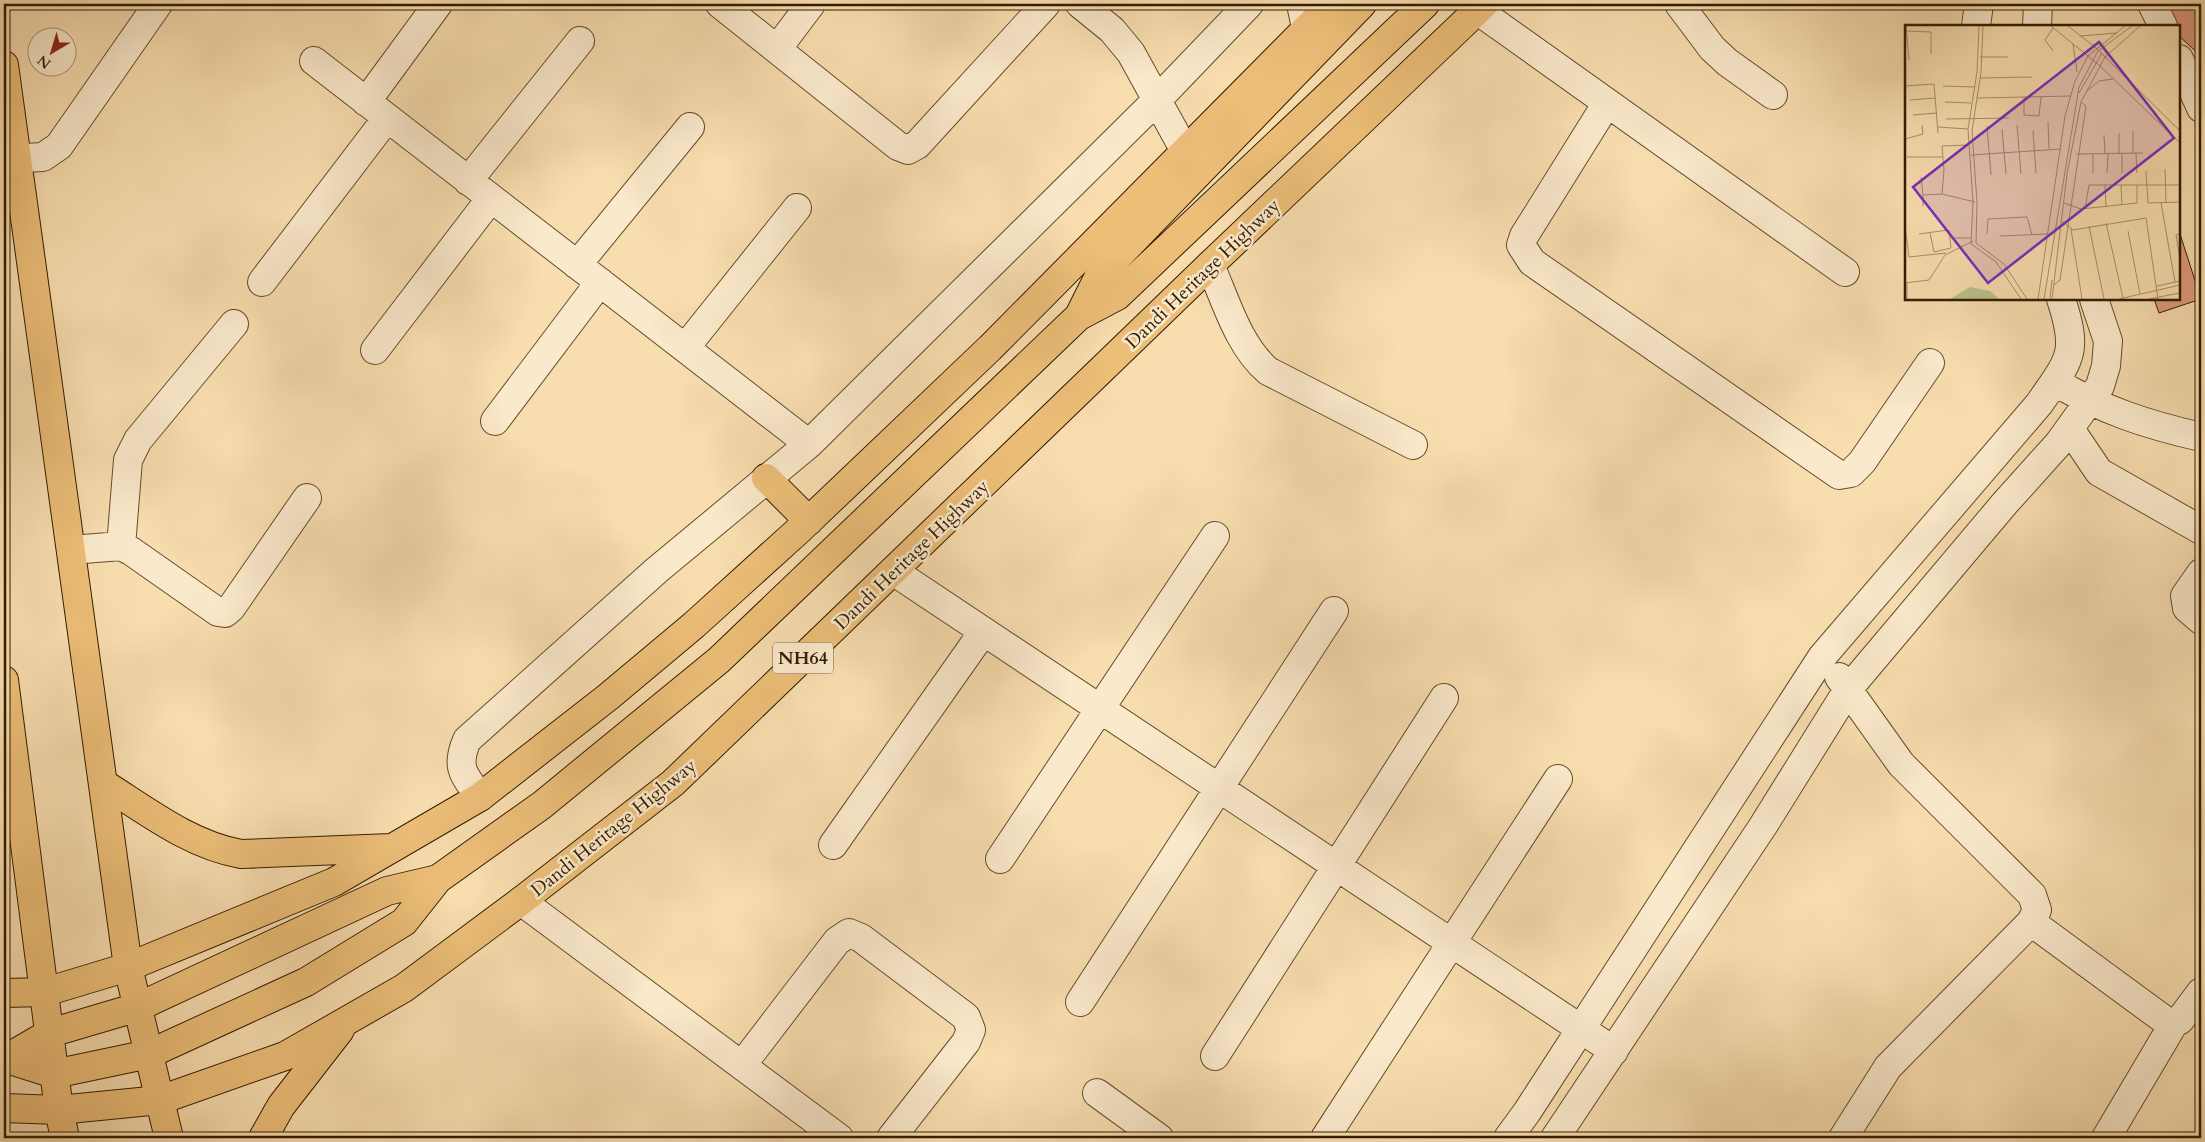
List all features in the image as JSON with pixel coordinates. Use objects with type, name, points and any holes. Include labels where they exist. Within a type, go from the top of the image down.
[{"type":"main road","points":[[4,993],[45,992],[128,967],[334,882],[480,797],[608,697],[694,625],[809,521],[990,348],[1185,151],[1304,16],[1331,4]]},
{"type":"main road","points":[[1079,316],[1099,276],[1362,4]]},
{"type":"main road","points":[[5,1058],[54,1074],[149,1054],[306,982],[404,922],[438,879],[536,809],[719,660],[1079,316],[1117,296],[1425,4]]},
{"type":"main road","name":"Dandi Heritage Highway","points":[[4,1108],[59,1110],[160,1100],[285,1056],[404,988],[674,783],[1210,265],[1481,7]]},
{"type":"main road","points":[[4,65],[10,158],[71,550],[128,967],[169,1138]]},
{"type":"main road","points":[[766,478],[809,521]]},
{"type":"main road","points":[[4,680],[54,1074],[65,1138]]},
{"type":"main road","points":[[104,784],[192,838],[220,850],[241,854],[394,847]]},
{"type":"main road","points":[[5,1058],[50,1033],[138,1008],[387,891],[438,879]]},
{"type":"main road","points":[[263,1138],[281,1106],[349,1019]]},
{"type":"street","points":[[10,158],[43,157],[59,146],[158,4]]},
{"type":"street","points":[[262,282],[377,110],[438,4]]},
{"type":"street","points":[[720,4],[898,146],[908,150],[917,145],[1046,4]]},
{"type":"street","points":[[777,49],[811,4]]},
{"type":"street","points":[[1080,4],[1118,38],[1131,53],[1185,151]]},
{"type":"street","points":[[480,797],[462,771],[460,755],[466,740],[657,570],[809,444],[1157,100],[1249,4]]},
{"type":"street","points":[[1679,4],[1712,48],[1726,62],[1772,95]]},
{"type":"street","points":[[1976,25],[1979,4]]},
{"type":"street","points":[[2036,25],[2038,4]]},
{"type":"street","points":[[2152,4],[2162,25]]},
{"type":"street","points":[[1481,7],[1607,103],[1845,272]]},
{"type":"street","points":[[468,181],[580,41]]},
{"type":"street","points":[[314,61],[809,444]]},
{"type":"street","points":[[2180,61],[2201,108]]},
{"type":"street","points":[[1607,103],[1524,236],[1521,244],[1532,262],[1839,475],[1851,473],[1862,462],[1930,363]]},
{"type":"street","points":[[577,265],[690,127]]},
{"type":"street","points":[[375,350],[491,198]]},
{"type":"street","points":[[685,348],[797,208]]},
{"type":"street","points":[[1210,265],[1244,344],[1254,359],[1268,372],[1412,445]]},
{"type":"street","points":[[495,421],[600,282]]},
{"type":"street","points":[[1508,1138],[1528,1112],[1822,657],[2039,404],[2066,366],[2071,348],[2068,323],[2061,300]]},
{"type":"street","points":[[1559,1137],[1763,826],[1849,688],[2070,429],[2100,386],[2106,366],[2108,341],[2094,300]]},
{"type":"street","points":[[121,546],[128,460],[131,451],[234,324]]},
{"type":"street","points":[[2055,382],[2089,402],[2125,416],[2201,437]]},
{"type":"street","points":[[2070,429],[2099,472],[2201,530]]},
{"type":"street","points":[[71,550],[121,546],[132,551],[218,612],[225,613],[231,608],[307,498]]},
{"type":"street","points":[[1000,859],[1215,536]]},
{"type":"street","points":[[893,571],[1614,1051]]},
{"type":"street","points":[[2201,573],[2185,596],[2187,608],[2201,620]]},
{"type":"street","points":[[1080,1002],[1334,610]]},
{"type":"street","points":[[833,845],[983,632]]},
{"type":"street","points":[[1822,657],[1849,688],[1887,748],[2032,894],[2037,910],[2031,922],[1888,1067],[1843,1138]]},
{"type":"street","points":[[1214,1056],[1444,698]]},
{"type":"street","points":[[1325,1138],[1558,779]]},
{"type":"street","points":[[521,900],[839,1138]]},
{"type":"street","points":[[2031,922],[2166,1021],[2174,1023]]},
{"type":"street","points":[[742,1065],[837,941],[849,933],[861,938],[966,1018],[971,1030],[966,1042],[891,1138]]},
{"type":"street","points":[[2106,1138],[2174,1023],[2180,1020],[2201,992]]},
{"type":"street","points":[[1097,1093],[1158,1138]]},
{"type":"building","points":[[2162,4],[2201,4],[2201,56],[2180,37],[2180,25],[2172,25]]},
{"type":"building","points":[[2180,234],[2201,299],[2159,313],[2154,300],[2180,300]]}]
